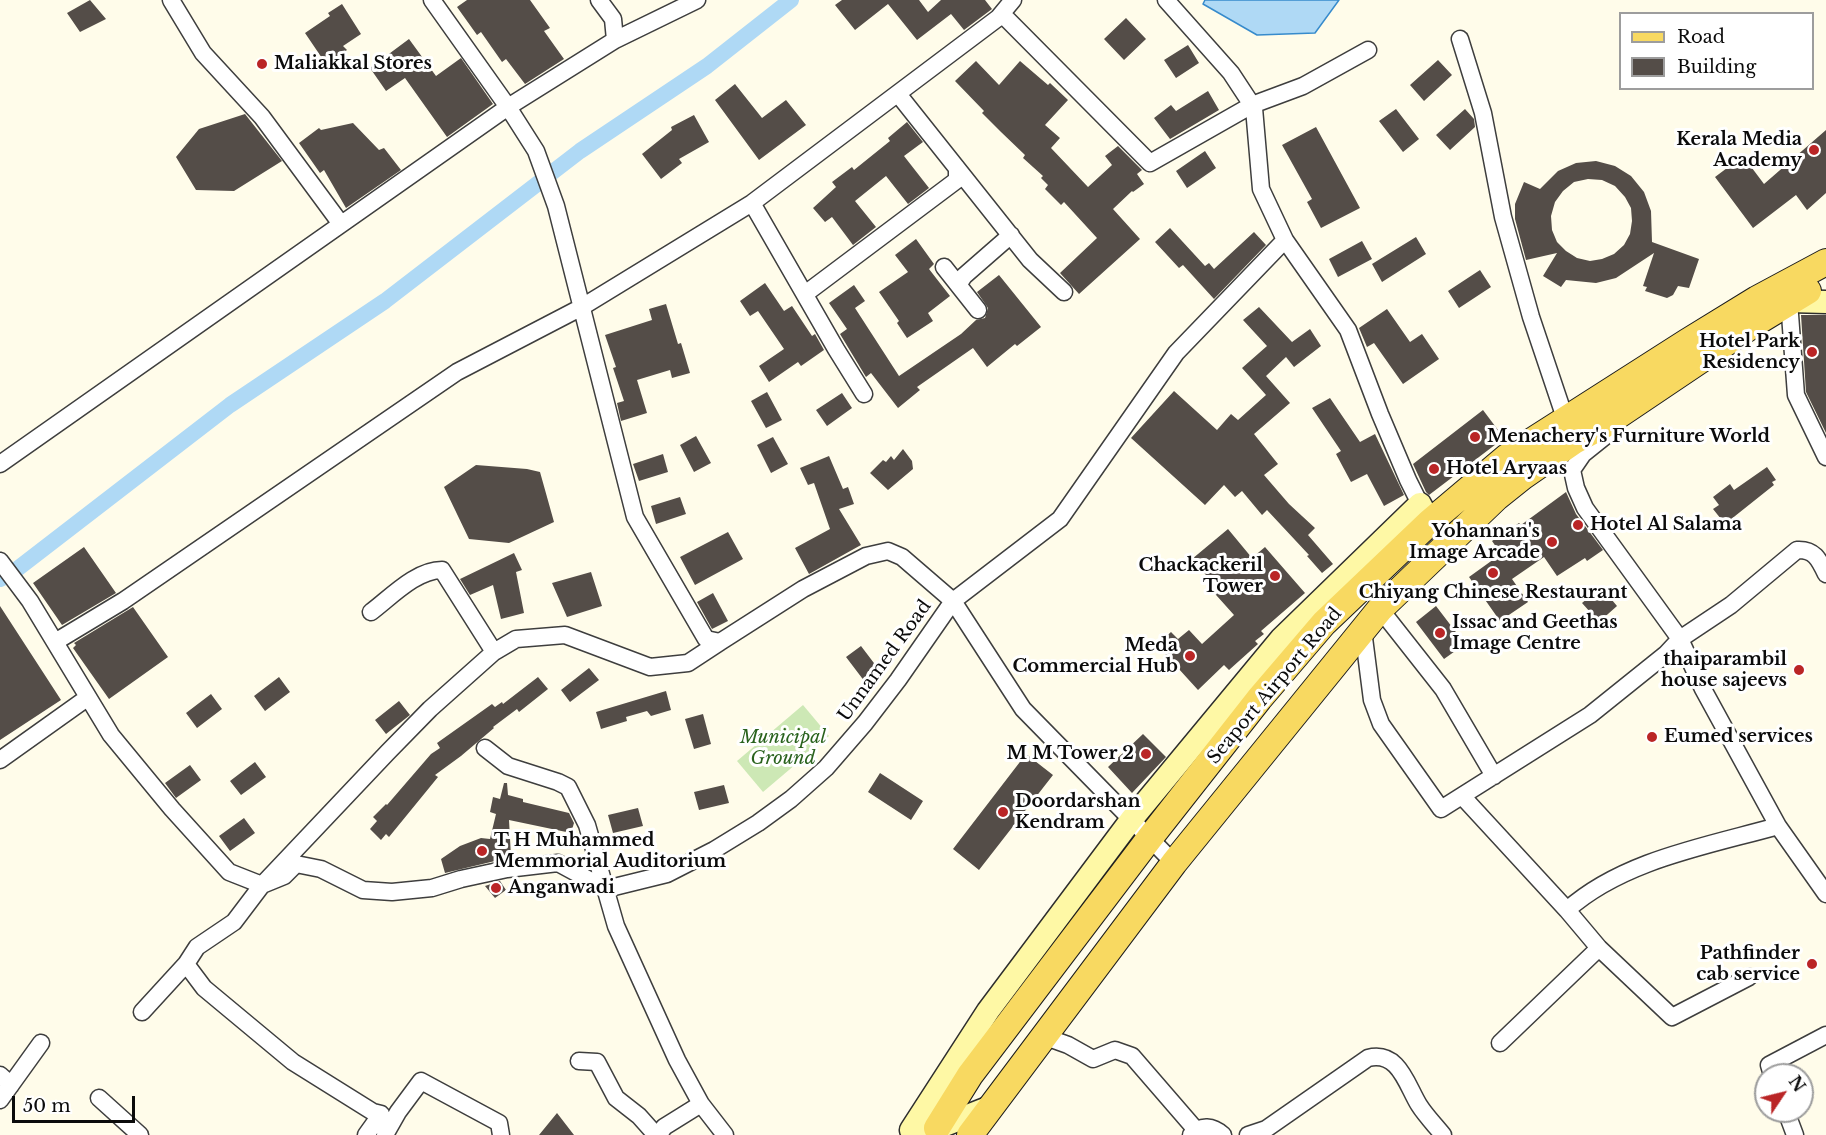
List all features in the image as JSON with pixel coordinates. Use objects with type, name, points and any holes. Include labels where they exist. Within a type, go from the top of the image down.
[{"type":"main road","name":"Seaport Airport Road","points":[[970,1135],[1174,863],[1380,609],[1606,395],[1757,299],[1826,262]]},
{"type":"main road","name":"Seaport Airport Road","points":[[937,1128],[970,1075],[1149,839],[1259,699],[1324,623],[1425,513],[1507,457],[1569,430],[1604,425],[1789,302],[1826,282]]},
{"type":"street","points":[[171,0],[203,53],[262,117],[341,224]]},
{"type":"street","points":[[432,0],[508,107],[536,151],[556,206],[635,517],[706,639],[720,642]]},
{"type":"street","points":[[599,0],[613,19],[615,40]]},
{"type":"street","points":[[0,464],[508,107],[615,40],[697,0]]},
{"type":"street","points":[[910,1132],[988,1011],[1131,820],[1281,639],[1425,513],[1408,480],[1380,414],[1348,330],[1285,240],[1261,189],[1254,108],[1232,73],[1166,0]]},
{"type":"street","points":[[54,642],[123,602],[457,372],[582,307],[752,203],[898,94],[1008,5],[1150,163],[1252,105],[1303,86],[1368,50]]},
{"type":"street","points":[[1460,39],[1483,113],[1503,217],[1524,295],[1569,430]]},
{"type":"street","points":[[898,94],[1030,260],[1064,292]]},
{"type":"street","points":[[805,294],[957,180],[957,168]]},
{"type":"street","points":[[752,203],[836,350],[864,394]]},
{"type":"street","points":[[958,285],[964,276],[1011,235]]},
{"type":"street","name":"Unnamed Road","points":[[606,889],[667,874],[732,839],[791,799],[826,768],[898,680],[952,601],[1060,519],[1176,353],[1285,240]]},
{"type":"street","points":[[944,267],[978,310]]},
{"type":"street","points":[[1826,302],[1789,302],[1796,395],[1826,458]]},
{"type":"street","points":[[1639,400],[1623,422],[1583,454],[1572,470],[1576,488],[1585,508],[1680,639],[1702,689],[1778,826],[1826,894]]},
{"type":"street","points":[[1363,630],[1372,700],[1381,724],[1441,809],[1590,715],[1666,654],[1680,639],[1731,605],[1797,550],[1806,549],[1813,552],[1820,560],[1826,574]]},
{"type":"street","points":[[142,1012],[186,964],[197,947],[234,922],[262,885],[423,716],[494,652],[516,639],[565,635],[650,667],[688,663],[803,589],[866,556],[888,551],[902,557],[952,601],[1023,709],[1174,863]]},
{"type":"street","points":[[7,570],[117,743],[229,872],[262,885],[284,876],[296,864],[321,869],[363,890],[392,892],[432,888],[507,869],[558,863],[606,889]]},
{"type":"street","points":[[371,612],[421,575],[432,570],[442,570],[494,652]]},
{"type":"street","points":[[1380,609],[1443,689],[1494,776]]},
{"type":"street","points":[[0,760],[87,698]]},
{"type":"street","points":[[485,748],[508,766],[568,787],[587,825],[616,926],[700,1104],[725,1135]]},
{"type":"street","points":[[1462,796],[1599,948],[1672,1017],[1749,977]]},
{"type":"street","points":[[1567,910],[1585,893],[1637,866],[1778,826]]},
{"type":"street","points":[[1500,1043],[1599,948]]},
{"type":"street","points":[[186,964],[204,988],[293,1062],[373,1112],[381,1114],[366,1135]]},
{"type":"street","points":[[1773,1063],[1826,1035]]},
{"type":"street","points":[[1043,1036],[1068,1045],[1093,1059],[1115,1050],[1132,1056],[1194,1132],[1205,1126],[1215,1128],[1223,1135]]},
{"type":"street","points":[[0,1100],[5,1080],[41,1043]]},
{"type":"street","points":[[1248,1135],[1266,1129],[1368,1058],[1377,1056],[1390,1061],[1398,1068],[1420,1105],[1443,1135]]},
{"type":"street","points":[[579,1061],[597,1062],[616,1098],[639,1116],[657,1135],[664,1127],[700,1104]]},
{"type":"street","points":[[385,1135],[398,1112],[421,1081],[499,1123],[501,1135]]},
{"type":"street","points":[[99,1098],[140,1135]]},
{"type":"street","points":[[910,1132],[937,1128],[988,1108]]},
{"type":"green space","name":"Municipal Ground","points":[[803,705],[829,736],[763,792],[737,761]]},
{"type":"water","points":[[1205,0],[1339,0],[1315,33],[1257,35],[1203,4]]},
{"type":"building","points":[[90,0],[106,19],[80,32],[67,13]]},
{"type":"building","points":[[467,0],[530,0],[550,28],[544,31],[564,59],[525,84],[506,59],[502,62],[481,32],[477,35],[457,7]]},
{"type":"building","points":[[842,0],[919,0],[928,12],[941,0],[985,0],[992,9],[964,30],[951,14],[917,40],[888,4],[855,30],[835,5]]},
{"type":"building","points":[[342,4],[361,34],[343,46],[347,50],[326,64],[305,33],[330,16],[328,13]]},
{"type":"building","points":[[1126,18],[1146,39],[1124,60],[1104,39]]},
{"type":"building","points":[[409,39],[436,76],[461,58],[493,104],[447,137],[405,78],[386,91],[370,68]]},
{"type":"building","points":[[1188,45],[1199,63],[1176,78],[1164,60]]},
{"type":"building","points":[[1438,60],[1452,75],[1424,101],[1410,85]]},
{"type":"building","points":[[976,61],[999,85],[1020,61],[1048,85],[1050,83],[1068,100],[1045,125],[1060,138],[1051,148],[1088,187],[1112,165],[1105,156],[1118,146],[1142,170],[1137,174],[1144,184],[1132,191],[1113,209],[1140,239],[1079,294],[1060,273],[1097,238],[1064,202],[1061,205],[1045,189],[1048,185],[1041,178],[1043,176],[1023,158],[1025,155],[982,113],[984,111],[955,81]]},
{"type":"building","points":[[735,84],[762,118],[786,100],[806,125],[759,160],[715,100]]},
{"type":"building","points":[[1208,91],[1219,110],[1170,139],[1154,118],[1171,105],[1176,111]]},
{"type":"building","points":[[1396,109],[1419,139],[1403,152],[1379,121]]},
{"type":"building","points":[[1465,109],[1474,119],[1475,127],[1450,150],[1436,135]]},
{"type":"building","points":[[245,114],[282,161],[234,191],[196,190],[176,157],[199,129]]},
{"type":"building","points":[[694,115],[709,142],[679,159],[682,163],[661,179],[642,154],[672,130],[671,127]]},
{"type":"building","points":[[907,122],[923,142],[904,156],[929,188],[908,204],[886,176],[855,201],[876,227],[853,245],[832,217],[825,222],[813,208],[836,187],[832,182],[852,167],[854,170],[890,141],[888,138]]},
{"type":"building","points":[[353,123],[379,150],[384,148],[401,170],[346,208],[324,170],[320,173],[299,143],[319,128],[321,130]]},
{"type":"building","points":[[1316,127],[1360,208],[1321,228],[1307,202],[1312,199],[1282,145]]},
{"type":"building","points":[[1826,130],[1826,193],[1807,210],[1796,195],[1753,228],[1715,177],[1743,156],[1764,184]]},
{"type":"building","points":[[1205,151],[1216,168],[1187,188],[1176,171]]},
{"type":"building","points":[[1596,161],[1615,166],[1631,176],[1644,192],[1651,211],[1652,242],[1699,259],[1689,288],[1678,286],[1673,295],[1667,298],[1645,291],[1647,287],[1643,286],[1654,253],[1616,278],[1596,283],[1566,280],[1561,287],[1543,276],[1557,253],[1526,260],[1515,219],[1515,204],[1524,182],[1540,189],[1558,171],[1576,163]],"holes":[[[1588,179],[1602,180],[1615,186],[1631,208],[1630,234],[1624,245],[1614,254],[1590,261],[1577,258],[1557,242],[1552,230],[1551,216],[1555,202],[1574,182]]]},
{"type":"building","points":[[1170,228],[1205,266],[1209,263],[1214,269],[1254,232],[1266,245],[1214,299],[1183,265],[1179,268],[1155,242]]},
{"type":"building","points":[[1416,237],[1426,254],[1382,282],[1372,264]]},
{"type":"building","points":[[916,239],[934,264],[929,269],[950,296],[928,313],[933,321],[907,338],[897,323],[899,321],[879,292],[908,272],[895,255]]},
{"type":"building","points":[[1362,241],[1372,259],[1338,277],[1329,259]]},
{"type":"building","points":[[1480,270],[1491,287],[1459,308],[1448,291]]},
{"type":"building","points":[[999,275],[1041,327],[1017,346],[1015,344],[987,367],[973,348],[917,387],[920,390],[898,408],[871,373],[866,377],[840,334],[847,329],[829,303],[854,285],[865,301],[855,308],[899,376],[961,334],[976,320],[985,318],[988,308],[977,292]]},
{"type":"building","points":[[765,283],[784,311],[792,306],[812,336],[815,334],[824,350],[801,366],[798,362],[769,382],[759,366],[784,349],[758,311],[750,316],[740,301]]},
{"type":"building","points":[[666,304],[678,344],[681,343],[690,373],[672,378],[670,370],[637,380],[647,413],[621,421],[617,403],[624,401],[605,335],[652,320],[649,309]]},
{"type":"building","points":[[1259,307],[1292,342],[1310,329],[1321,346],[1294,367],[1286,357],[1266,376],[1290,403],[1254,434],[1278,464],[1264,475],[1289,504],[1315,528],[1308,535],[1333,564],[1322,573],[1307,556],[1309,555],[1267,510],[1262,515],[1242,491],[1235,497],[1224,485],[1205,505],[1131,438],[1174,391],[1217,430],[1231,414],[1238,420],[1266,395],[1242,368],[1267,346],[1243,320]]},
{"type":"building","points":[[1387,309],[1410,342],[1422,334],[1439,359],[1403,384],[1374,343],[1367,347],[1359,328]]},
{"type":"building","name":"Hotel Park Residency","points":[[1801,315],[1826,315],[1826,433],[1806,392]]},
{"type":"building","points":[[767,392],[782,420],[766,428],[751,401]]},
{"type":"building","points":[[842,393],[852,408],[827,426],[816,410]]},
{"type":"building","points":[[1330,398],[1360,442],[1375,434],[1404,495],[1384,506],[1367,474],[1351,482],[1336,454],[1341,451],[1312,408]]},
{"type":"building","points":[[1483,410],[1504,438],[1429,495],[1413,464]]},
{"type":"building","points":[[696,436],[711,463],[694,472],[680,445]]},
{"type":"building","points":[[773,437],[788,464],[771,473],[757,445]]},
{"type":"building","points":[[903,449],[912,461],[913,469],[888,490],[870,473],[883,460],[886,462],[891,456],[894,460]]},
{"type":"building","points":[[663,454],[668,472],[639,481],[633,464]]},
{"type":"building","points":[[829,456],[843,489],[848,487],[854,504],[839,509],[861,545],[809,574],[795,548],[830,529],[814,483],[808,485],[800,468]]},
{"type":"building","points":[[476,465],[540,472],[554,522],[509,543],[469,539],[444,487]]},
{"type":"building","points":[[1767,467],[1776,480],[1772,482],[1774,485],[1725,524],[1713,509],[1719,505],[1713,497],[1730,484],[1734,490]]},
{"type":"building","points":[[1566,492],[1576,514],[1603,550],[1587,561],[1585,558],[1557,576],[1544,557],[1512,579],[1528,602],[1500,621],[1469,577],[1501,554],[1492,541],[1519,523],[1521,525]]},
{"type":"building","points":[[680,497],[686,514],[656,524],[651,506]]},
{"type":"building","points":[[1228,529],[1252,558],[1265,547],[1305,593],[1261,631],[1264,634],[1255,641],[1258,644],[1229,670],[1224,665],[1198,690],[1157,645],[1171,632],[1178,639],[1189,630],[1202,644],[1234,615],[1208,586],[1212,582],[1192,559]]},
{"type":"building","points":[[728,532],[743,559],[695,585],[680,557]]},
{"type":"building","points":[[84,547],[116,593],[62,625],[33,583]]},
{"type":"building","points":[[514,553],[522,570],[516,572],[524,613],[501,619],[493,585],[470,595],[460,579]]},
{"type":"building","points":[[591,572],[602,606],[567,617],[552,583]]},
{"type":"building","points":[[1601,587],[1617,606],[1599,622],[1582,603]]},
{"type":"building","points":[[713,593],[728,621],[712,629],[697,602]]},
{"type":"building","points":[[0,606],[61,700],[0,740]]},
{"type":"building","name":"Issac and Geethas Image Centre","points":[[1436,606],[1465,644],[1444,659],[1416,622]]},
{"type":"building","points":[[133,607],[168,657],[109,699],[73,648],[76,645],[74,643]]},
{"type":"building","points":[[861,646],[880,671],[865,682],[846,657]]},
{"type":"building","points":[[589,668],[599,680],[570,702],[561,690]]},
{"type":"building","points":[[279,677],[290,692],[265,711],[254,696]]},
{"type":"building","points":[[538,677],[548,689],[519,712],[517,709],[493,727],[461,756],[435,775],[438,777],[389,837],[386,834],[381,840],[370,829],[377,821],[373,817],[387,805],[431,754],[440,748],[437,743],[492,704],[495,707],[502,702],[503,704]]},
{"type":"building","points":[[666,691],[671,710],[651,716],[647,711],[626,717],[627,721],[601,729],[596,712]]},
{"type":"building","points":[[211,694],[222,709],[197,728],[186,713]]},
{"type":"building","points":[[399,701],[410,715],[386,734],[375,720]]},
{"type":"building","points":[[703,714],[711,744],[694,749],[685,719]]},
{"type":"building","points":[[1143,734],[1166,757],[1132,793],[1108,767]]},
{"type":"building","name":"Doordarshan Kendram","points":[[1026,754],[1053,775],[979,870],[953,849]]},
{"type":"building","points":[[255,762],[266,777],[241,795],[230,781]]},
{"type":"building","points":[[190,765],[201,780],[176,798],[165,783]]},
{"type":"building","points":[[880,773],[923,801],[911,820],[868,792]]},
{"type":"building","points":[[504,783],[507,783],[508,795],[523,799],[523,802],[569,813],[574,823],[571,833],[509,820],[511,857],[499,858],[499,860],[445,873],[441,859],[460,846],[481,838],[490,839],[496,814],[490,812],[493,797],[500,799]]},
{"type":"building","points":[[724,785],[729,803],[699,810],[694,792]]},
{"type":"building","points":[[638,808],[643,826],[613,833],[608,815]]},
{"type":"building","points":[[244,818],[255,833],[230,851],[219,836]]},
{"type":"building","name":"Anganwadi","points":[[500,881],[506,890],[495,898],[485,886]]},
{"type":"building","points":[[557,1113],[574,1135],[539,1135]]},
{"type":"waterway","points":[[0,579],[12,573],[230,405],[385,301],[580,151],[707,66],[791,0]]},
{"type":"place","name":"Maliakkal Stores","points":[[262,64]]},
{"type":"place","name":"Kerala Media Academy","points":[[1814,150]]},
{"type":"place","name":"Hotel Park Residency","points":[[1812,352]]},
{"type":"place","name":"Menachery's Furniture World","points":[[1475,437]]},
{"type":"place","name":"Hotel Aryaas","points":[[1434,469]]},
{"type":"place","name":"Hotel Al Salama","points":[[1578,525]]},
{"type":"place","name":"Yohannan's Image Arcade","points":[[1552,542]]},
{"type":"place","name":"Chiyang Chinese Restaurant","points":[[1493,573]]},
{"type":"place","name":"Chackackeril Tower","points":[[1275,576]]},
{"type":"place","name":"Issac and Geethas Image Centre","points":[[1440,633]]},
{"type":"place","name":"Meda Commercial Hub","points":[[1190,656]]},
{"type":"place","name":"thaiparambil house sajeevs","points":[[1799,670]]},
{"type":"place","name":"Eumed services","points":[[1652,737]]},
{"type":"place","name":"M M Tower 2","points":[[1146,754]]},
{"type":"place","name":"Doordarshan Kendram","points":[[1003,812]]},
{"type":"place","name":"T H Muhammed Memmorial Auditorium","points":[[482,851]]},
{"type":"place","name":"Anganwadi","points":[[496,888]]},
{"type":"place","name":"Pathfinder cab service","points":[[1812,964]]}]
